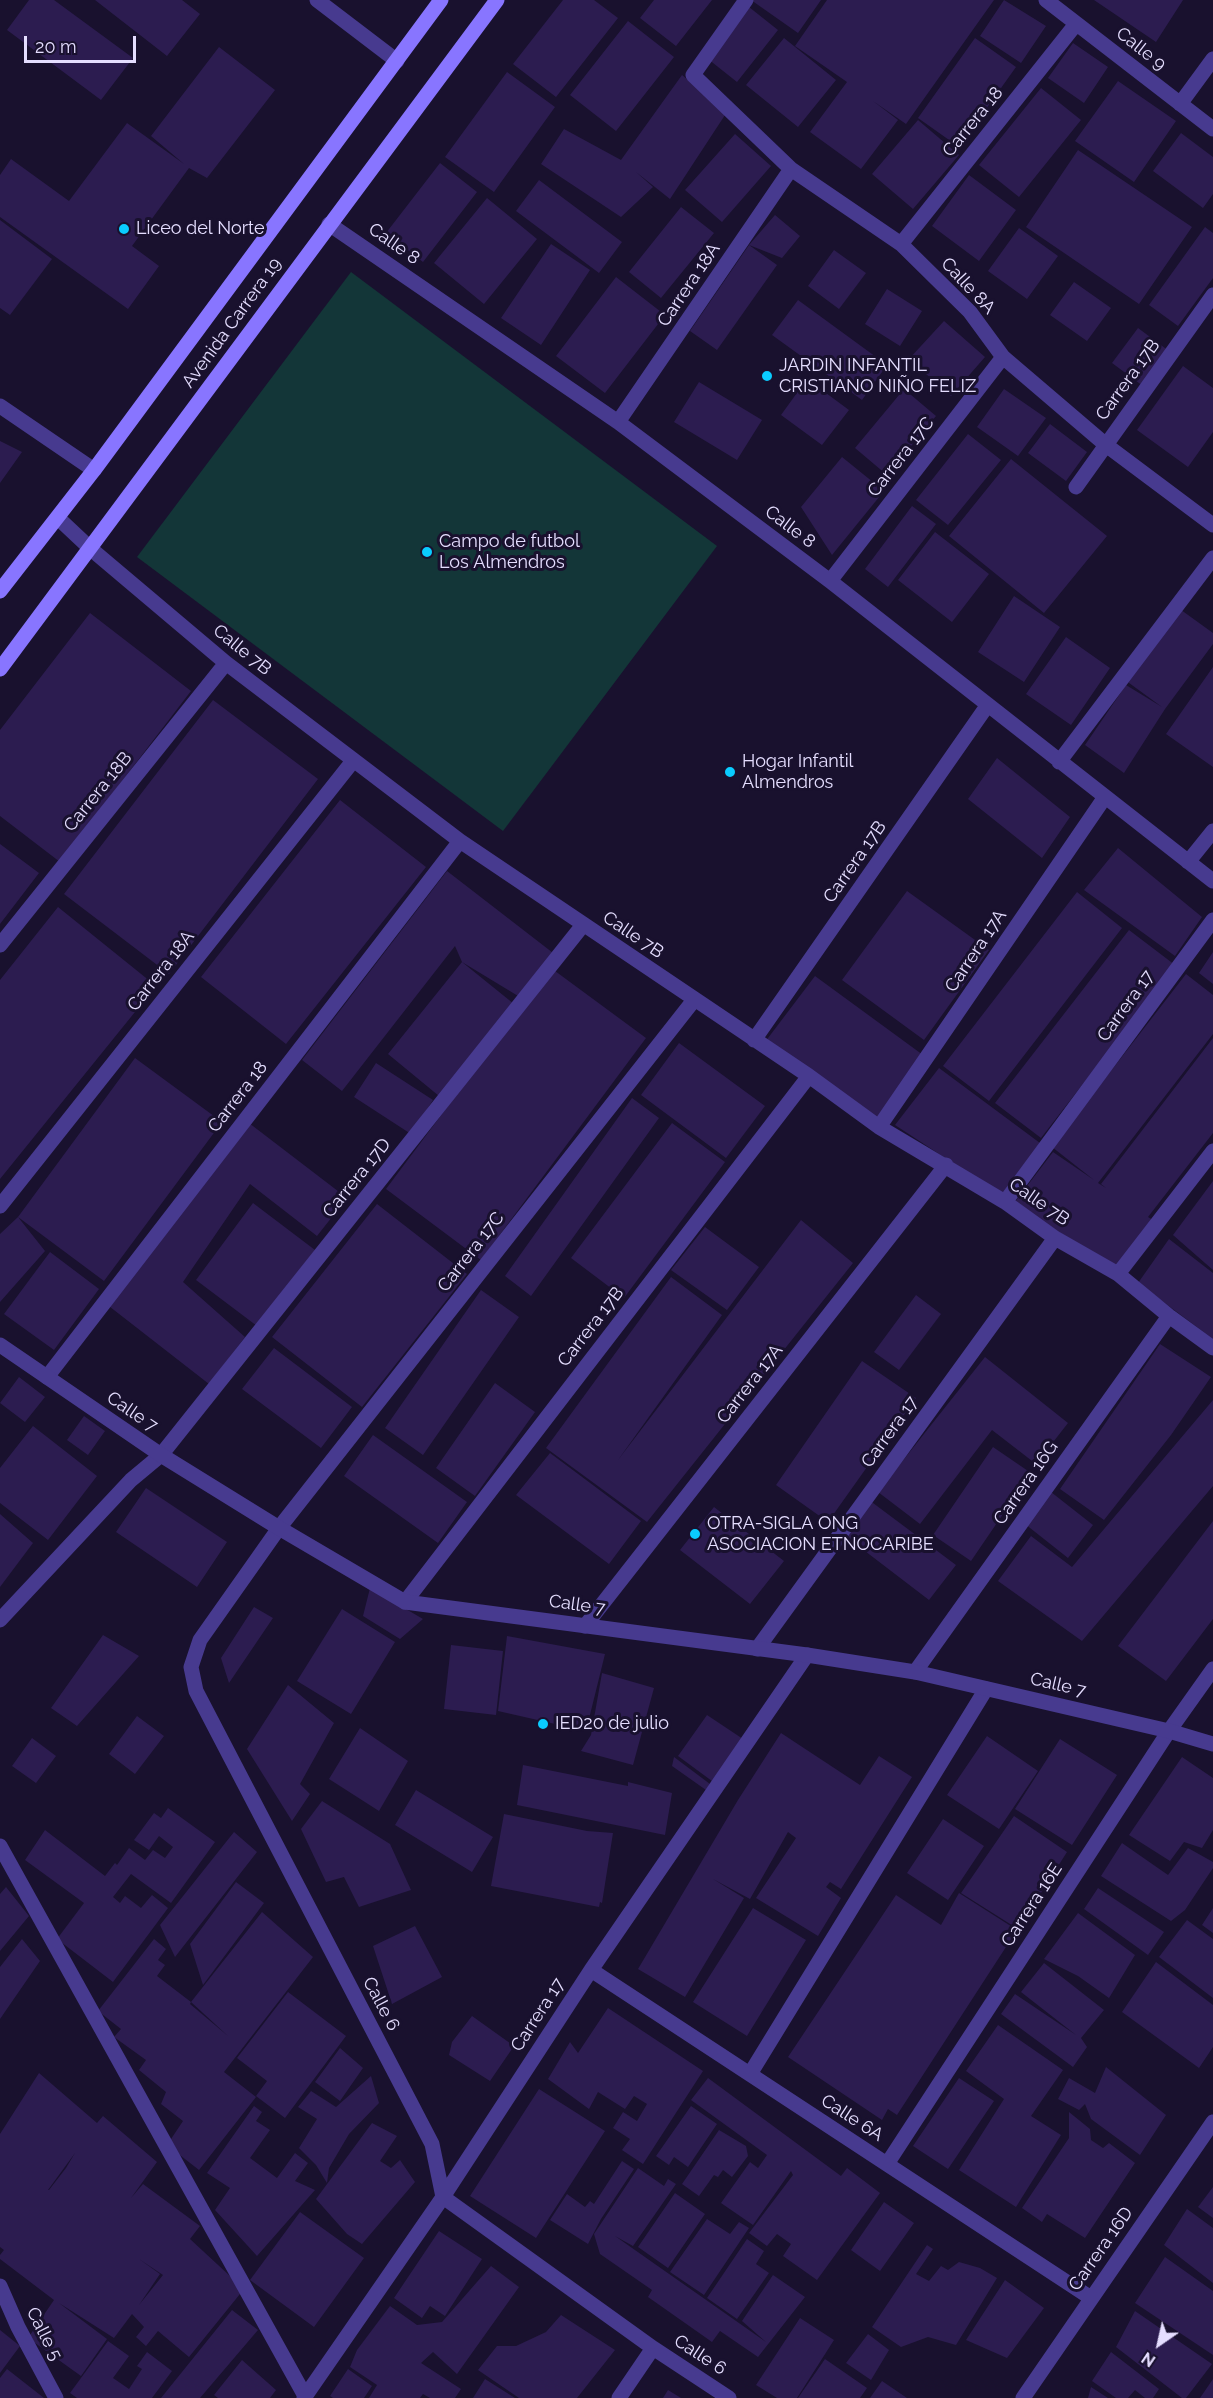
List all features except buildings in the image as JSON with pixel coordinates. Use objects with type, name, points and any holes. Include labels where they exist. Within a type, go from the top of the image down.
[{"type":"main road","name":"Avenida Carrera 19","points":[[0,591],[94,470],[441,0]]},
{"type":"main road","name":"Avenida Carrera 19","points":[[0,669],[497,0]]},
{"type":"street","points":[[317,0],[397,61]]},
{"type":"street","name":"Calle 8A","points":[[746,0],[693,75],[791,169],[901,244],[970,312],[1003,357],[1106,445],[1213,525]]},
{"type":"street","name":"Calle 9","points":[[1046,0],[1213,129]]},
{"type":"street","name":"Carrera 18","points":[[901,244],[1076,24]]},
{"type":"street","points":[[1180,104],[1213,59]]},
{"type":"street","name":"Carrera 18A","points":[[618,422],[791,169]]},
{"type":"street","name":"Calle 8","points":[[329,224],[618,422],[830,581],[1213,881]]},
{"type":"street","name":"Carrera 17B","points":[[1076,487],[1213,295]]},
{"type":"street","name":"Carrera 17C","points":[[830,581],[1003,357]]},
{"type":"street","points":[[0,406],[94,470]]},
{"type":"street","name":"Calle 7B","points":[[58,518],[91,549],[226,663],[460,841],[809,1076],[879,1127],[1005,1202],[1055,1238],[1118,1274],[1213,1348]]},
{"type":"street","points":[[1059,762],[1213,558]]},
{"type":"street","name":"Carrera 18B","points":[[0,945],[226,663]]},
{"type":"street","name":"Carrera 17B","points":[[754,1040],[987,706]]},
{"type":"street","name":"Carrera 18A","points":[[0,1206],[353,761]]},
{"type":"street","name":"Carrera 17A","points":[[879,1127],[1105,797]]},
{"type":"street","points":[[1188,862],[1213,831]]},
{"type":"street","name":"Carrera 18","points":[[47,1377],[460,841]]},
{"type":"street","name":"Carrera 17","points":[[1005,1202],[1213,920]]},
{"type":"street","name":"Carrera 17D","points":[[161,1455],[583,925]]},
{"type":"street","name":"Carrera 17C","points":[[279,1528],[694,1000]]},
{"type":"street","name":"Carrera 17B","points":[[405,1602],[809,1076]]},
{"type":"street","points":[[1118,1274],[1213,1151]]},
{"type":"street","name":"Carrera 17A","points":[[585,1626],[946,1166]]},
{"type":"street","name":"Carrera 17","points":[[757,1648],[1055,1238]]},
{"type":"street","name":"Carrera 16G","points":[[915,1672],[1169,1316]]},
{"type":"street","name":"Calle 7","points":[[0,1345],[161,1455],[405,1602],[757,1648],[915,1672],[1169,1731],[1213,1744]]},
{"type":"street","points":[[0,1620],[130,1480],[161,1455]]},
{"type":"street","name":"Calle 6","points":[[279,1528],[200,1640],[191,1667],[196,1691],[432,2144],[443,2197],[653,2348],[729,2398]]},
{"type":"street","name":"Carrera 17","points":[[305,2397],[443,2197],[591,1970],[807,1655]]},
{"type":"street","name":"Carrera 16E","points":[[887,2164],[1169,1731],[1213,1669]]},
{"type":"street","points":[[750,2074],[986,1689]]},
{"type":"street","points":[[0,1846],[305,2397]]},
{"type":"street","name":"Calle 6A","points":[[591,1970],[1091,2298]]},
{"type":"street","name":"Carrera 16D","points":[[1023,2398],[1213,2122]]},
{"type":"street","name":"Calle 5","points":[[0,2286],[56,2398]]},
{"type":"street","points":[[619,2398],[653,2348]]},
{"type":"green space","name":"Campo de futbol Los Almendros","points":[[351,272],[717,546],[503,831],[137,557]]},
{"type":"place","name":"Liceo del Norte","points":[[124,229]]},
{"type":"place","name":"JARDIN INFANTIL CRISTIANO NIÑO FELIZ","points":[[767,376]]},
{"type":"place","name":"Campo de futbol Los Almendros","points":[[427,552]]},
{"type":"place","name":"Hogar Infantil Almendros","points":[[730,772]]},
{"type":"place","name":"OTRA-SIGLA ONG ASOCIACION ETNOCARIBE","points":[[695,1534]]},
{"type":"place","name":"IED20 de julio","points":[[543,1724]]}]
